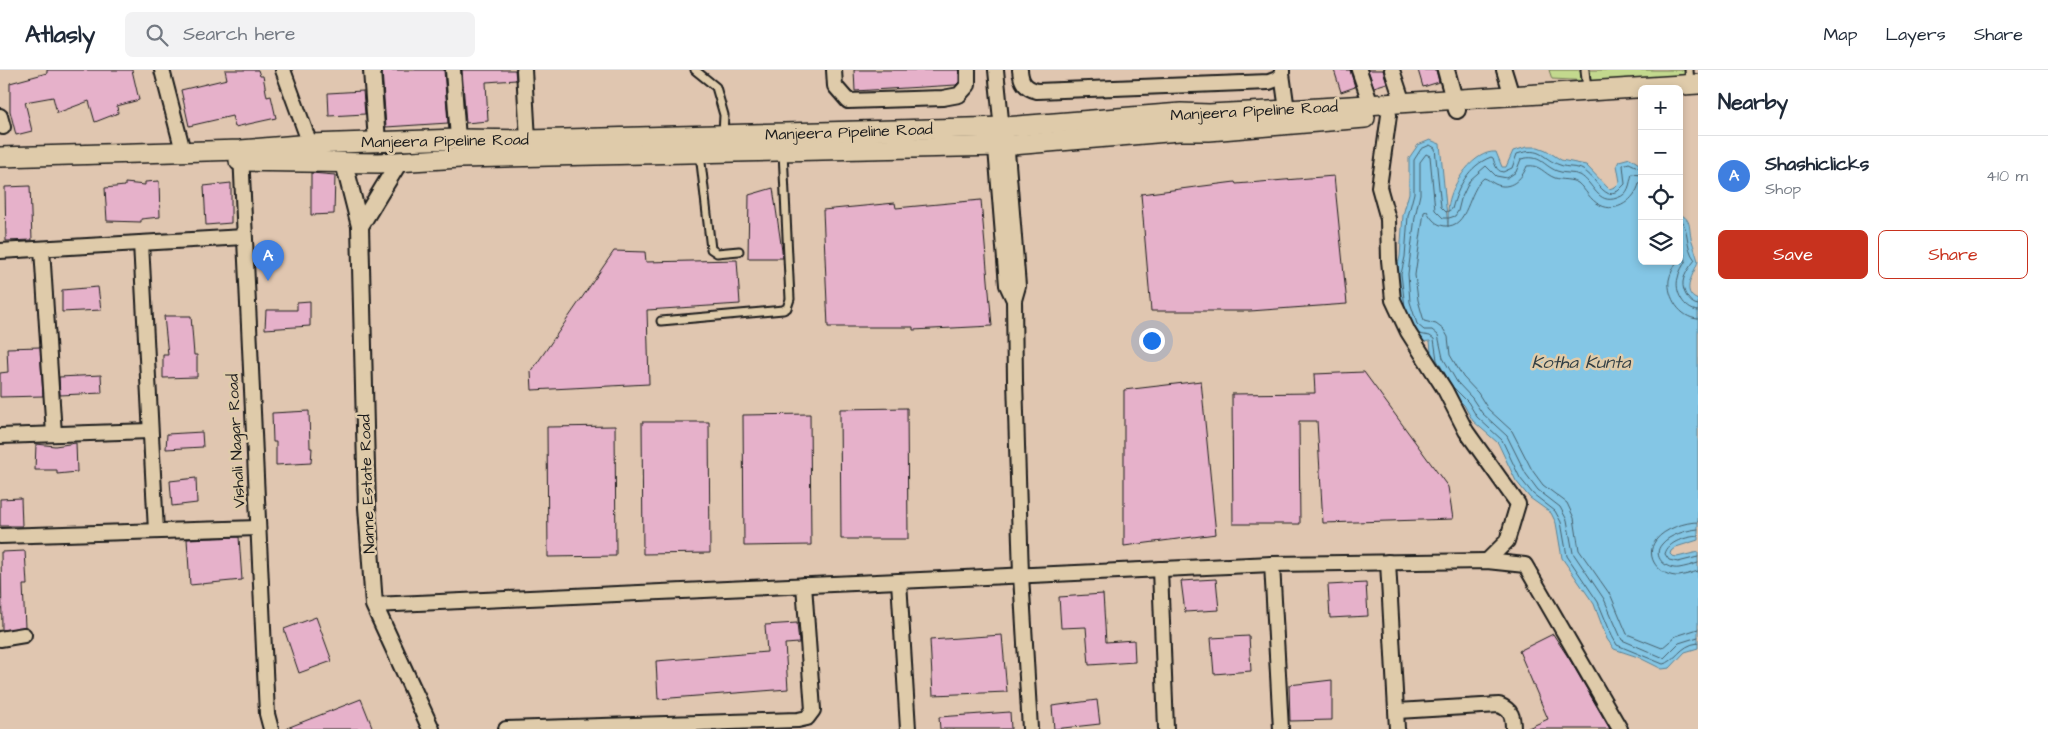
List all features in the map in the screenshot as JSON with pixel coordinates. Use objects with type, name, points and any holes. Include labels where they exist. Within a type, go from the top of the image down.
[{"type":"main road","name":"Manjeera Pipeline Road","points":[[0,167],[183,161],[240,156],[310,144],[458,139],[528,140],[700,153],[783,151],[1000,134],[1181,114],[1209,122],[1456,104],[1512,96],[1691,86]]},
{"type":"main road","name":"Manjeera Pipeline Road","points":[[1456,104],[1638,100]]},
{"type":"main road","name":"Manjeera Pipeline Road","points":[[1209,122],[1287,110],[1371,105],[1396,109]]},
{"type":"main road","name":"Manjeera Pipeline Road","points":[[0,157],[183,150],[344,163],[399,162],[616,146],[723,135],[1000,134]]},
{"type":"street","points":[[162,70],[183,150]]},
{"type":"street","points":[[283,70],[310,144]]},
{"type":"street","points":[[372,70],[377,142]]},
{"type":"street","points":[[453,70],[458,139]]},
{"type":"street","points":[[524,70],[528,140]]},
{"type":"street","points":[[834,70],[835,86],[848,101],[943,98],[959,95],[968,85],[968,70]]},
{"type":"street","points":[[996,70],[1000,134],[1018,286],[1014,300],[1021,575],[1030,729]]},
{"type":"street","points":[[1020,70],[1023,84],[1029,89],[1037,91],[1269,82],[1277,79],[1282,72]]},
{"type":"street","points":[[1359,70],[1371,105]]},
{"type":"street","points":[[1392,70],[1396,109],[1379,187],[1388,219],[1389,260],[1393,300],[1408,332],[1445,390],[1466,431],[1518,504],[1507,541],[1487,562]]},
{"type":"street","points":[[1446,70],[1456,104]]},
{"type":"street","points":[[1504,70],[1512,96]]},
{"type":"street","points":[[1282,72],[1287,110]]},
{"type":"street","name":"Vishali Nagar Road","points":[[240,156],[244,196],[244,238],[267,714],[271,729]]},
{"type":"street","points":[[360,226],[399,162]]},
{"type":"street","name":"Nanne Estate Road","points":[[344,163],[360,226],[367,507],[374,605],[431,729]]},
{"type":"street","points":[[0,251],[244,238]]},
{"type":"street","points":[[141,243],[156,531]]},
{"type":"street","points":[[42,249],[54,434]]},
{"type":"street","points":[[0,436],[150,431]]},
{"type":"street","points":[[0,536],[258,528]]},
{"type":"street","points":[[1388,562],[1397,729]]},
{"type":"street","points":[[374,605],[1272,564],[1487,562],[1525,564],[1620,729]]},
{"type":"street","points":[[1272,564],[1281,729]]},
{"type":"street","points":[[1160,569],[1166,729]]},
{"type":"street","points":[[899,581],[908,729]]},
{"type":"street","points":[[506,729],[798,720],[807,723],[813,710],[804,585]]},
{"type":"street","points":[[0,639],[24,636]]},
{"type":"street","points":[[1397,711],[1499,705],[1512,713],[1513,729]]},
{"type":"lane","points":[[695,70],[716,87],[724,115],[723,135]]},
{"type":"lane","points":[[1585,70],[1587,91]]},
{"type":"lane","points":[[661,321],[783,310],[787,308],[790,299],[783,151]]},
{"type":"lane","points":[[700,153],[711,249],[717,253],[739,251]]},
{"type":"green space","points":[[1549,70],[1693,70],[1694,86],[1683,85],[1552,79]]},
{"type":"water","name":"Kotha Kunta","points":[[1430,140],[1440,144],[1448,227],[1448,209],[1451,195],[1459,178],[1472,162],[1480,156],[1496,152],[1502,167],[1506,167],[1513,151],[1527,147],[1538,147],[1561,160],[1586,165],[1609,189],[1615,187],[1620,182],[1617,165],[1619,161],[1630,158],[1638,163],[1638,265],[1683,265],[1683,216],[1688,222],[1698,261],[1689,287],[1692,297],[1698,300],[1698,540],[1676,547],[1670,554],[1677,557],[1698,552],[1698,648],[1685,652],[1670,668],[1662,669],[1638,657],[1614,649],[1607,639],[1594,604],[1562,558],[1556,523],[1551,513],[1530,498],[1516,481],[1498,443],[1473,421],[1464,405],[1448,389],[1432,362],[1430,341],[1420,342],[1399,304],[1396,274],[1400,256],[1403,215],[1409,193],[1409,158],[1418,145]]},
{"type":"building","points":[[47,70],[132,70],[139,100],[117,106],[118,113],[95,122],[89,101],[57,113],[53,97],[25,102],[32,131],[16,135],[10,111],[10,83],[47,73]]},
{"type":"building","points":[[225,70],[258,70],[260,76],[263,76],[267,97],[271,96],[276,118],[235,127],[232,116],[189,126],[181,90],[227,79]]},
{"type":"building","points":[[382,70],[444,70],[448,123],[386,127]]},
{"type":"building","points":[[462,70],[515,70],[516,80],[486,82],[488,121],[466,123]]},
{"type":"building","points":[[854,70],[959,70],[959,82],[956,85],[855,91]]},
{"type":"building","points":[[1334,70],[1350,70],[1355,87],[1341,92]]},
{"type":"building","points":[[1368,70],[1383,70],[1387,83],[1374,87]]},
{"type":"building","points":[[1418,70],[1436,70],[1439,82],[1423,87]]},
{"type":"building","points":[[363,91],[365,114],[329,116],[328,93]]},
{"type":"building","points":[[311,173],[335,175],[334,214],[311,215]]},
{"type":"building","points":[[1334,176],[1347,304],[1250,311],[1151,311],[1141,194],[1235,182],[1236,184]]},
{"type":"building","points":[[159,181],[160,217],[141,219],[141,222],[107,221],[105,188],[125,186],[125,183],[145,185],[145,182]]},
{"type":"building","points":[[231,183],[231,223],[206,225],[204,186]]},
{"type":"building","points":[[30,186],[32,240],[6,241],[5,187]]},
{"type":"building","points":[[773,188],[783,258],[748,258],[749,195]]},
{"type":"building","points":[[981,200],[992,326],[913,330],[913,327],[828,327],[823,210],[895,203],[896,208]]},
{"type":"building","points":[[614,251],[645,252],[646,262],[737,260],[740,304],[647,310],[649,384],[532,390],[531,372]]},
{"type":"building","points":[[98,287],[101,310],[62,312],[62,290]]},
{"type":"building","points":[[310,301],[310,326],[265,329],[266,310],[297,310],[297,302]]},
{"type":"building","points":[[164,316],[191,316],[194,355],[197,355],[197,377],[163,378],[163,355],[168,355]]},
{"type":"building","points":[[40,347],[43,396],[0,397],[0,373],[8,372],[7,348]]},
{"type":"building","points":[[1364,372],[1448,487],[1453,519],[1323,523],[1317,421],[1299,421],[1300,524],[1233,524],[1232,394],[1315,393],[1314,374]]},
{"type":"building","points":[[101,375],[102,393],[60,395],[59,377]]},
{"type":"building","points":[[1201,381],[1216,534],[1124,546],[1124,390]]},
{"type":"building","points":[[907,408],[908,539],[841,539],[840,409]]},
{"type":"building","points":[[309,411],[310,448],[312,448],[311,463],[276,465],[276,442],[273,442],[272,413]]},
{"type":"building","points":[[810,414],[811,545],[744,546],[743,415]]},
{"type":"building","points":[[642,422],[709,422],[710,553],[643,554]]},
{"type":"building","points":[[615,426],[616,556],[548,557],[547,427]]},
{"type":"building","points":[[202,432],[203,447],[166,449],[167,434]]},
{"type":"building","points":[[76,443],[77,472],[57,474],[57,470],[35,470],[36,444],[55,446]]},
{"type":"building","points":[[196,478],[197,503],[172,506],[170,481]]},
{"type":"building","points":[[21,498],[22,526],[0,526],[0,499]]},
{"type":"building","points":[[239,537],[242,580],[190,585],[187,539]]},
{"type":"building","points":[[25,551],[27,585],[23,585],[25,627],[2,630],[1,552]]},
{"type":"building","points":[[1216,579],[1219,610],[1185,612],[1181,581]]},
{"type":"building","points":[[1366,583],[1368,616],[1330,618],[1328,585]]},
{"type":"building","points":[[1103,594],[1106,642],[1134,640],[1135,662],[1089,665],[1086,627],[1061,628],[1059,597]]},
{"type":"building","points":[[316,617],[332,661],[299,673],[284,629]]},
{"type":"building","points":[[797,623],[799,643],[785,644],[788,689],[658,699],[656,661],[767,652],[765,625]]},
{"type":"building","points":[[1553,634],[1610,729],[1526,729],[1548,719],[1519,651]]},
{"type":"building","points":[[1002,635],[1007,692],[933,695],[930,640]]},
{"type":"building","points":[[1249,636],[1251,671],[1214,674],[1211,638]]},
{"type":"building","points":[[1332,680],[1332,720],[1290,721],[1289,685]]},
{"type":"building","points":[[361,699],[373,729],[287,729],[287,728]]},
{"type":"building","points":[[1097,700],[1100,724],[1054,729],[1052,706]]},
{"type":"building","points":[[1010,712],[1011,729],[940,729],[939,717]]},
{"type":"place","name":"Shashiclicks","points":[[268,281]]}]
